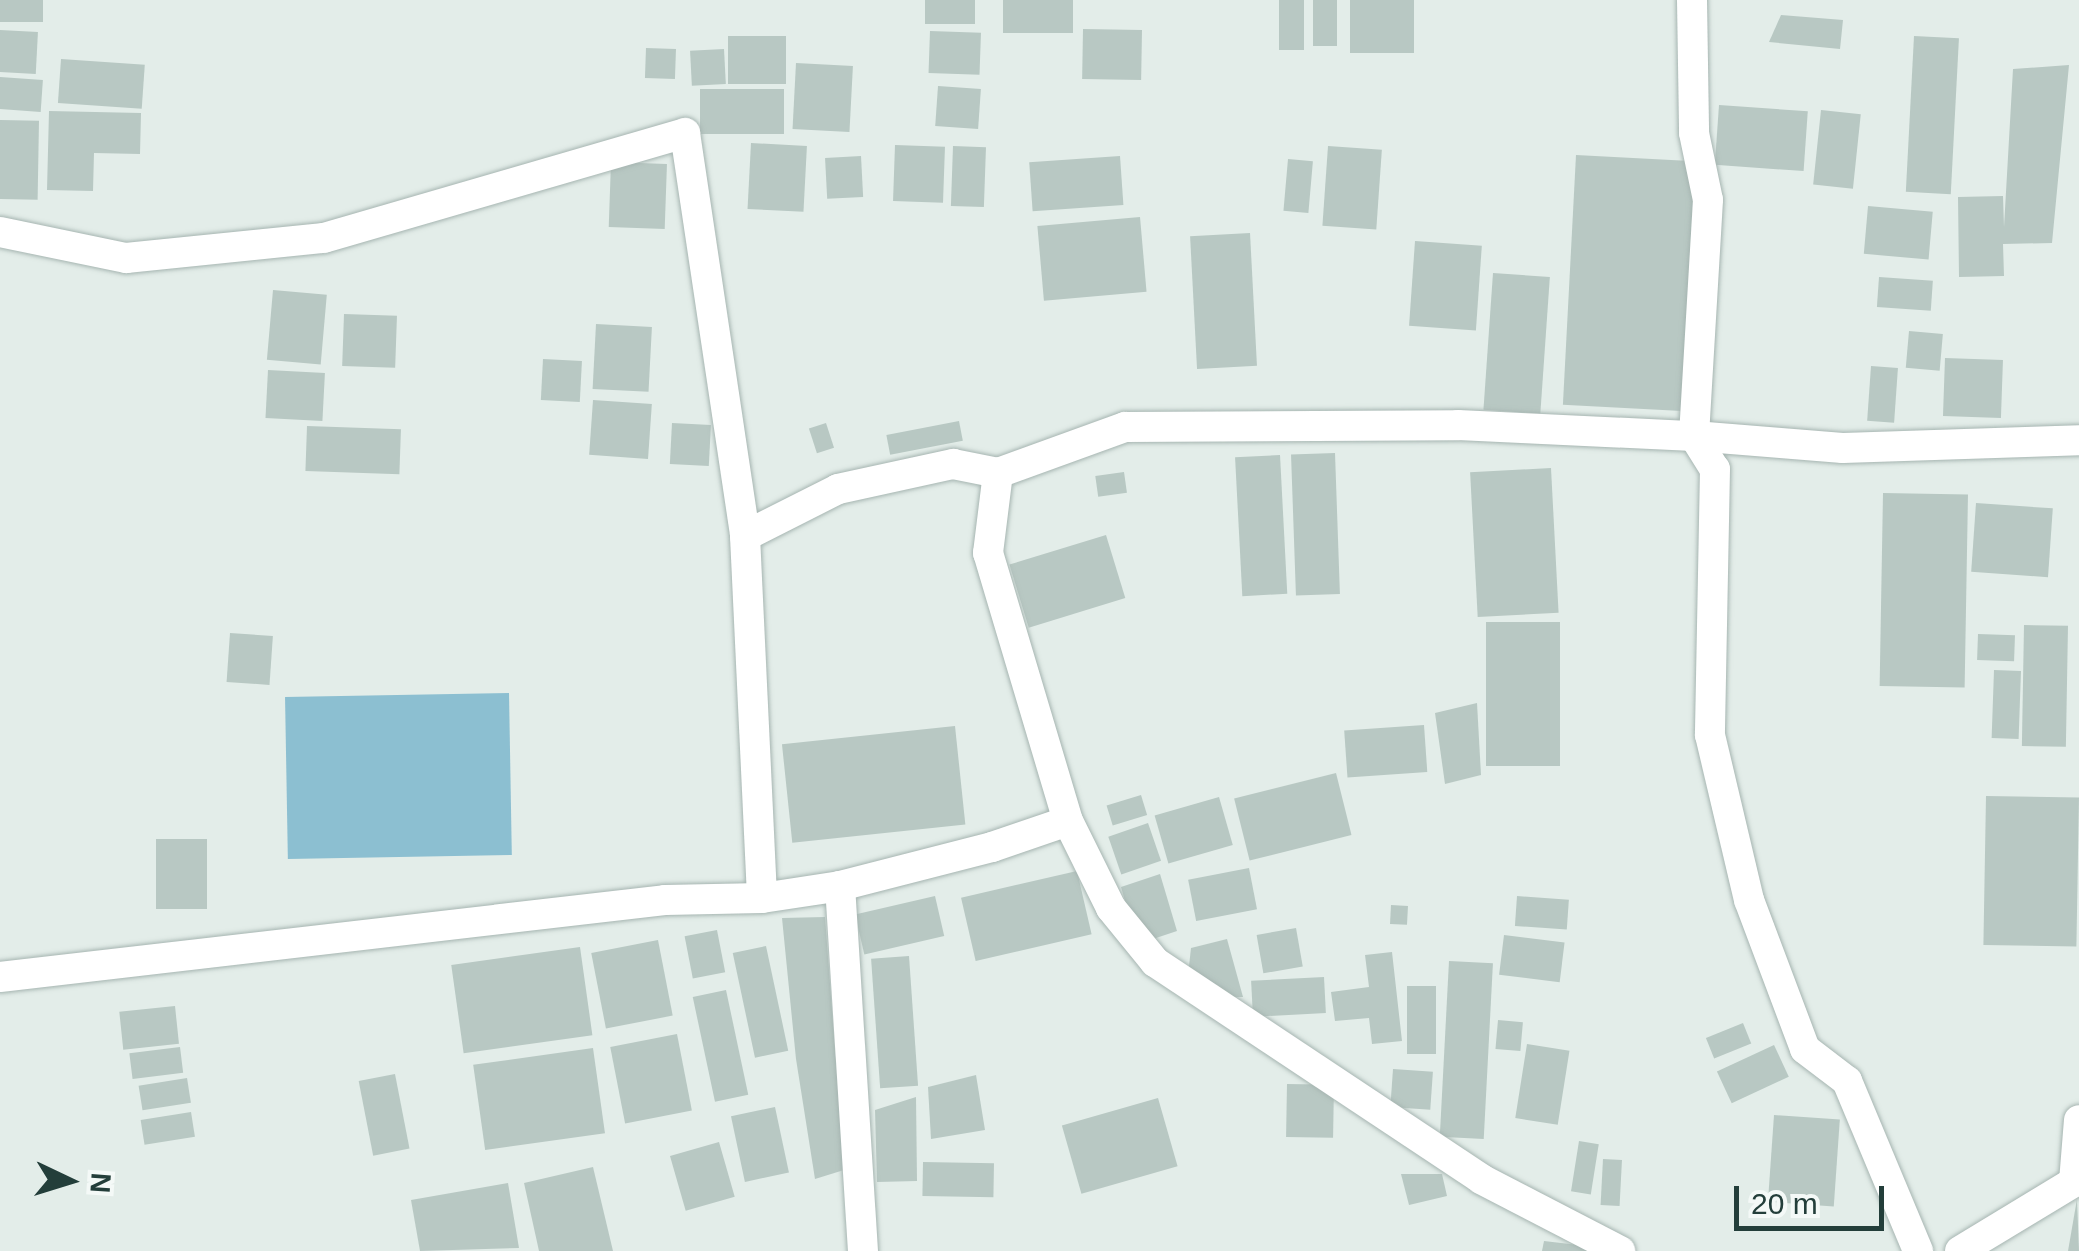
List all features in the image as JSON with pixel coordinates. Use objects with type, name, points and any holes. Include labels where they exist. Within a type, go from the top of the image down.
[{"type":"street","points":[[1692,0],[1694,134],[1708,200],[1694,436],[1715,469],[1710,736],[1750,900],[1806,1049],[1847,1082],[1918,1251]]},
{"type":"street","points":[[0,232],[126,258],[324,238],[685,133],[745,536],[762,898]]},
{"type":"street","points":[[745,536],[838,489],[954,464],[998,473],[1125,427],[1458,425],[1694,436],[1843,448],[2079,440]]},
{"type":"street","points":[[998,473],[988,553],[1068,821],[1111,908],[1155,962],[1481,1178],[1620,1251]]},
{"type":"street","points":[[0,977],[665,900],[762,898],[840,886],[992,848],[1068,821]]},
{"type":"street","points":[[840,886],[863,1251]]},
{"type":"street","points":[[1960,1251],[2074,1182],[2079,1120]]},
{"type":"water","points":[[509,693],[512,855],[288,859],[285,697]]},
{"type":"building","points":[[0,0],[43,0],[43,22],[0,22]]},
{"type":"building","points":[[925,0],[975,0],[975,24],[925,24]]},
{"type":"building","points":[[1003,0],[1073,0],[1073,33],[1003,33]]},
{"type":"building","points":[[1279,0],[1304,0],[1304,50],[1279,50]]},
{"type":"building","points":[[1313,0],[1337,0],[1337,46],[1313,46]]},
{"type":"building","points":[[1350,0],[1414,0],[1414,53],[1350,53]]},
{"type":"building","points":[[1781,15],[1843,20],[1840,49],[1769,42]]},
{"type":"building","points":[[1083,29],[1142,30],[1141,80],[1082,79]]},
{"type":"building","points":[[0,30],[38,32],[36,74],[0,72]]},
{"type":"building","points":[[930,31],[981,33],[980,75],[929,73]]},
{"type":"building","points":[[728,36],[786,36],[786,84],[728,84]]},
{"type":"building","points":[[1914,36],[1959,38],[1951,194],[1906,192]]},
{"type":"building","points":[[646,48],[676,49],[675,79],[645,78]]},
{"type":"building","points":[[724,49],[726,84],[692,86],[690,51]]},
{"type":"building","points":[[61,59],[145,65],[142,109],[58,103]]},
{"type":"building","points":[[796,63],[853,66],[849,132],[793,129]]},
{"type":"building","points":[[2069,65],[2052,243],[2003,244],[2004,276],[1959,277],[1958,197],[2003,196],[2004,227],[2013,69]]},
{"type":"building","points":[[0,77],[43,80],[41,112],[0,109]]},
{"type":"building","points":[[938,86],[981,89],[978,129],[935,126]]},
{"type":"building","points":[[700,89],[784,89],[784,134],[700,134]]},
{"type":"building","points":[[1719,105],[1808,111],[1804,171],[1715,165]]},
{"type":"building","points":[[1821,110],[1861,114],[1853,189],[1813,185]]},
{"type":"building","points":[[49,111],[141,113],[140,154],[94,153],[93,191],[47,190]]},
{"type":"building","points":[[0,120],[39,121],[38,200],[0,199]]},
{"type":"building","points":[[751,143],[807,146],[803,212],[748,209]]},
{"type":"building","points":[[895,145],[945,147],[943,203],[893,201]]},
{"type":"building","points":[[953,146],[986,147],[984,207],[951,206]]},
{"type":"building","points":[[1328,146],[1382,150],[1376,230],[1322,226]]},
{"type":"building","points":[[1576,155],[1695,161],[1682,411],[1563,405]]},
{"type":"building","points":[[861,156],[863,197],[827,199],[825,158]]},
{"type":"building","points":[[1120,156],[1123,205],[1033,211],[1029,162]]},
{"type":"building","points":[[1288,159],[1313,161],[1308,213],[1283,211]]},
{"type":"building","points":[[611,162],[667,164],[665,229],[609,227]]},
{"type":"building","points":[[1868,206],[1933,212],[1929,259],[1864,254]]},
{"type":"building","points":[[1140,217],[1147,292],[1044,301],[1037,226]]},
{"type":"building","points":[[1250,233],[1257,366],[1197,369],[1190,236]]},
{"type":"building","points":[[1415,241],[1482,246],[1476,330],[1409,326]]},
{"type":"building","points":[[1493,273],[1550,277],[1540,414],[1483,410]]},
{"type":"building","points":[[1879,277],[1933,281],[1931,311],[1877,307]]},
{"type":"building","points":[[273,290],[327,295],[321,364],[267,360]]},
{"type":"building","points":[[344,314],[397,316],[395,368],[342,366]]},
{"type":"building","points":[[596,324],[652,327],[649,392],[593,389]]},
{"type":"building","points":[[1909,331],[1943,334],[1940,371],[1906,368]]},
{"type":"building","points":[[1945,358],[2003,360],[2001,418],[1943,416]]},
{"type":"building","points":[[543,359],[582,361],[580,402],[541,400]]},
{"type":"building","points":[[1871,366],[1898,368],[1894,423],[1867,421]]},
{"type":"building","points":[[268,370],[325,373],[322,421],[265,418]]},
{"type":"building","points":[[593,400],[652,404],[648,459],[589,455]]},
{"type":"building","points":[[959,421],[963,441],[890,455],[886,435]]},
{"type":"building","points":[[672,423],[711,425],[709,466],[670,464]]},
{"type":"building","points":[[826,423],[834,448],[817,453],[809,429]]},
{"type":"building","points":[[307,426],[401,429],[399,474],[305,471]]},
{"type":"building","points":[[1335,453],[1340,594],[1296,595],[1291,455]]},
{"type":"building","points":[[1280,455],[1287,594],[1242,596],[1235,457]]},
{"type":"building","points":[[1551,468],[1559,613],[1478,617],[1470,472]]},
{"type":"building","points":[[1124,472],[1127,493],[1098,497],[1095,476]]},
{"type":"building","points":[[1883,493],[1968,494],[1965,687],[1880,686]]},
{"type":"building","points":[[1976,503],[2053,508],[2048,577],[1971,572]]},
{"type":"building","points":[[1106,535],[1125,598],[1029,628],[1009,565]]},
{"type":"building","points":[[1486,622],[1560,622],[1560,766],[1486,766]]},
{"type":"building","points":[[2024,625],[2068,626],[2066,747],[2022,746]]},
{"type":"building","points":[[230,633],[273,636],[269,685],[227,682]]},
{"type":"building","points":[[1978,634],[2015,635],[2014,661],[1977,660]]},
{"type":"building","points":[[1994,670],[2021,671],[2019,739],[1992,738]]},
{"type":"building","points":[[1477,703],[1481,775],[1445,784],[1435,713]]},
{"type":"building","points":[[1424,725],[1427,772],[1347,777],[1344,731]]},
{"type":"building","points":[[955,726],[965,824],[792,843],[782,744]]},
{"type":"building","points":[[1336,773],[1351,835],[1250,861],[1234,798]]},
{"type":"building","points":[[1141,795],[1147,815],[1113,826],[1107,806]]},
{"type":"building","points":[[1986,796],[2079,798],[2076,947],[1983,945]]},
{"type":"building","points":[[1219,797],[1233,845],[1168,864],[1155,815]]},
{"type":"building","points":[[1148,823],[1161,861],[1121,874],[1108,837]]},
{"type":"building","points":[[156,839],[207,839],[207,909],[156,909]]},
{"type":"building","points":[[1249,868],[1257,909],[1196,921],[1188,880]]},
{"type":"building","points":[[1077,871],[1092,934],[976,961],[961,898]]},
{"type":"building","points":[[1160,874],[1177,931],[1153,939],[1128,911],[1121,887]]},
{"type":"building","points":[[935,896],[944,936],[864,954],[855,914]]},
{"type":"building","points":[[1517,896],[1569,900],[1567,930],[1515,926]]},
{"type":"building","points":[[1391,905],[1408,906],[1407,925],[1390,924]]},
{"type":"building","points":[[825,917],[844,1170],[815,1179],[796,1059],[782,918]]},
{"type":"building","points":[[1296,928],[1303,966],[1263,973],[1257,935]]},
{"type":"building","points":[[717,930],[725,972],[693,979],[685,936]]},
{"type":"building","points":[[1504,935],[1565,942],[1560,982],[1499,975]]},
{"type":"building","points":[[1227,939],[1243,997],[1224,997],[1188,975],[1191,948]]},
{"type":"building","points":[[658,940],[673,1016],[606,1029],[591,953]]},
{"type":"building","points":[[766,946],[788,1051],[755,1058],[733,953]]},
{"type":"building","points":[[580,947],[592,1035],[464,1053],[451,965]]},
{"type":"building","points":[[1392,952],[1402,1041],[1372,1044],[1369,1018],[1335,1021],[1331,992],[1369,987],[1365,955]]},
{"type":"building","points":[[909,956],[918,1086],[880,1088],[871,959]]},
{"type":"building","points":[[1449,961],[1493,963],[1484,1139],[1440,1137]]},
{"type":"building","points":[[1324,977],[1326,1013],[1253,1017],[1251,981]]},
{"type":"building","points":[[1407,986],[1436,986],[1436,1054],[1407,1054]]},
{"type":"building","points":[[726,990],[748,1095],[715,1102],[693,997]]},
{"type":"building","points":[[175,1006],[179,1044],[123,1050],[119,1012]]},
{"type":"building","points":[[1498,1020],[1523,1022],[1520,1051],[1495,1049]]},
{"type":"building","points":[[1743,1023],[1751,1043],[1714,1058],[1706,1038]]},
{"type":"building","points":[[677,1034],[692,1111],[625,1124],[610,1047]]},
{"type":"building","points":[[1527,1044],[1569,1051],[1558,1125],[1515,1118]]},
{"type":"building","points":[[1774,1045],[1789,1077],[1732,1103],[1717,1072]]},
{"type":"building","points":[[180,1047],[183,1073],[133,1079],[129,1053]]},
{"type":"building","points":[[593,1048],[605,1133],[485,1150],[473,1065]]},
{"type":"building","points":[[1393,1069],[1433,1072],[1430,1110],[1390,1107]]},
{"type":"building","points":[[395,1074],[410,1149],[373,1156],[359,1081]]},
{"type":"building","points":[[976,1075],[985,1130],[931,1139],[928,1087]]},
{"type":"building","points":[[187,1078],[191,1103],[143,1110],[139,1086]]},
{"type":"building","points":[[1287,1084],[1334,1085],[1333,1138],[1286,1137]]},
{"type":"building","points":[[916,1097],[917,1181],[877,1182],[875,1110]]},
{"type":"building","points":[[1158,1098],[1178,1166],[1081,1194],[1062,1126]]},
{"type":"building","points":[[775,1107],[789,1173],[745,1182],[731,1116]]},
{"type":"building","points":[[191,1112],[195,1137],[145,1145],[141,1120]]},
{"type":"building","points":[[1774,1115],[1840,1120],[1834,1206],[1768,1202]]},
{"type":"building","points":[[1579,1141],[1599,1144],[1591,1195],[1571,1191]]},
{"type":"building","points":[[719,1142],[735,1197],[686,1211],[670,1156]]},
{"type":"building","points":[[1603,1159],[1622,1160],[1620,1206],[1601,1205]]},
{"type":"building","points":[[923,1162],[994,1163],[993,1197],[922,1196]]},
{"type":"building","points":[[593,1167],[613,1251],[539,1251],[524,1183]]},
{"type":"building","points":[[1401,1174],[1442,1174],[1447,1196],[1409,1205]]},
{"type":"building","points":[[508,1183],[519,1248],[420,1251],[411,1200]]},
{"type":"building","points":[[2077,1199],[2079,1251],[2068,1251]]},
{"type":"building","points":[[1544,1241],[1595,1247],[1594,1251],[1542,1251]]}]
